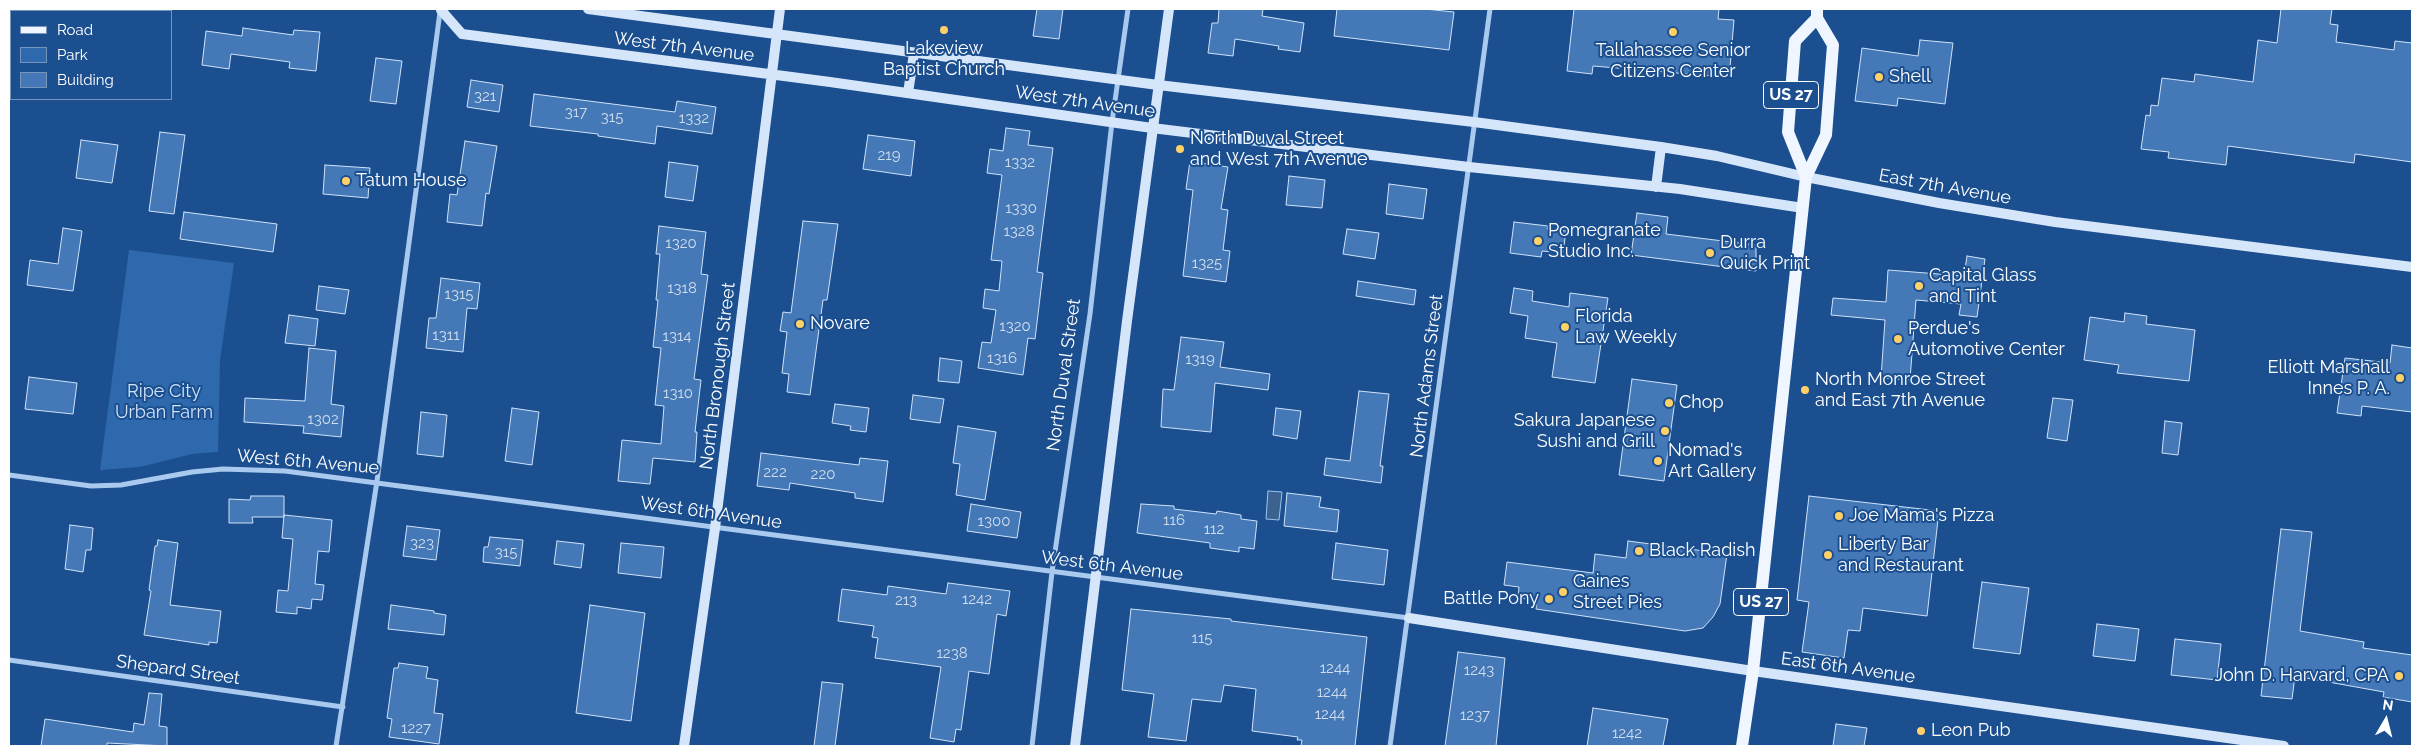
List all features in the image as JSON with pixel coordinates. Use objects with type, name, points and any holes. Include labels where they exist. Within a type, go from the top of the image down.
[{"type":"main road","name":"US 27","points":[[1742,746],[1753,671],[1806,178],[1826,136],[1833,45],[1817,13],[1795,41],[1788,132],[1806,178]]},
{"type":"street","name":"West 7th Avenue","points":[[439,9],[462,34],[772,74],[1152,128],[1469,167]]},
{"type":"street","points":[[336,746],[376,481],[439,9]]},
{"type":"street","name":"West 7th Avenue","points":[[588,9],[1117,80],[1474,122]]},
{"type":"street","name":"North Bronough Street","points":[[684,746],[715,528],[780,9]]},
{"type":"street","name":"North Duval Street","points":[[1032,746],[1052,572],[1090,314],[1117,80],[1128,9]]},
{"type":"street","points":[[1076,746],[1152,128],[1169,9]]},
{"type":"street","name":"North Adams Street","points":[[1390,746],[1490,9]]},
{"type":"street","points":[[908,93],[914,53]]},
{"type":"street","name":"East 7th Avenue","points":[[1474,122],[1717,156],[1806,178],[2055,222],[2412,267]]},
{"type":"street","points":[[1656,187],[1661,147]]},
{"type":"street","points":[[1469,167],[1656,187],[1803,208]]},
{"type":"street","name":"West 6th Avenue","points":[[9,475],[91,486],[111,486],[192,472],[232,469],[286,471],[376,481],[715,528],[1408,618]]},
{"type":"street","name":"East 6th Avenue","points":[[1408,618],[1753,671],[2284,746]]},
{"type":"street","name":"Shepard Street","points":[[9,660],[342,707]]},
{"type":"green space","name":"Ripe City Urban Farm","points":[[129,250],[234,263],[220,360],[218,452],[192,454],[140,467],[100,470]]},
{"type":"shaded area","points":[[1268,491],[1282,492],[1279,520],[1266,519]]},
{"type":"building","points":[[1037,9],[1063,9],[1059,39],[1033,36]]},
{"type":"building","points":[[1219,9],[1263,9],[1262,16],[1304,23],[1300,52],[1278,49],[1279,46],[1235,39],[1233,56],[1208,53],[1212,23],[1218,23]]},
{"type":"building","points":[[1337,9],[1425,9],[1454,12],[1449,50],[1334,36]]},
{"type":"building","name":"Tallahassee Senior Citizens Center","points":[[1574,9],[1719,9],[1718,19],[1734,20],[1730,68],[1714,67],[1713,76],[1593,66],[1592,74],[1567,71]]},
{"type":"building","points":[[2281,9],[2332,9],[2330,24],[2338,25],[2336,42],[2394,50],[2395,41],[2412,43],[2412,162],[2355,154],[2354,163],[2228,146],[2226,165],[2168,158],[2169,152],[2141,149],[2146,115],[2150,116],[2151,105],[2158,106],[2162,78],[2194,82],[2195,74],[2253,82],[2258,40],[2277,43]]},
{"type":"building","points":[[243,28],[293,35],[294,30],[320,32],[316,71],[289,68],[290,62],[231,54],[229,69],[202,65],[206,31],[242,36]]},
{"type":"building","points":[[1920,40],[1953,43],[1945,104],[1898,98],[1897,106],[1855,101],[1862,48],[1918,56]]},
{"type":"building","points":[[376,58],[402,61],[396,104],[370,101]]},
{"type":"building","points":[[471,80],[503,85],[499,112],[467,107]]},
{"type":"building","points":[[534,94],[675,112],[677,101],[716,107],[712,134],[657,126],[655,144],[598,136],[598,134],[530,126]]},
{"type":"building","points":[[1006,128],[1030,131],[1028,145],[1053,148],[1037,272],[1043,273],[1035,339],[1028,338],[1023,375],[978,368],[982,342],[991,343],[996,310],[983,308],[985,289],[999,291],[1002,261],[991,260],[1002,175],[987,173],[990,149],[1003,151]]},
{"type":"building","points":[[160,132],[185,135],[174,214],[149,211]]},
{"type":"building","points":[[868,135],[915,141],[911,176],[863,169]]},
{"type":"building","points":[[81,140],[118,145],[112,183],[76,178]]},
{"type":"building","points":[[465,141],[497,146],[489,194],[486,193],[482,226],[447,222],[450,194],[457,195]]},
{"type":"building","points":[[1190,161],[1228,167],[1221,209],[1228,210],[1223,250],[1230,251],[1226,282],[1183,276],[1193,190],[1186,189]]},
{"type":"building","points":[[669,162],[698,166],[693,201],[665,197]]},
{"type":"building","name":"Tatum House","points":[[325,165],[370,168],[368,198],[323,194]]},
{"type":"building","points":[[1289,176],[1325,180],[1322,208],[1286,205]]},
{"type":"building","points":[[1389,184],[1427,189],[1423,219],[1386,214]]},
{"type":"building","points":[[184,212],[277,224],[273,252],[180,239]]},
{"type":"building","name":"Durra Quick Print","points":[[1637,213],[1668,217],[1666,234],[1756,245],[1756,271],[1631,255]]},
{"type":"building","points":[[803,221],[838,224],[827,300],[823,300],[810,395],[787,392],[789,374],[782,373],[787,332],[780,331],[783,312],[791,313]]},
{"type":"building","name":"Pomegranate Studio Inc.","points":[[1514,222],[1548,226],[1547,229],[1566,231],[1563,253],[1542,251],[1541,257],[1510,253]]},
{"type":"building","points":[[659,226],[706,232],[701,274],[708,275],[694,379],[701,380],[695,432],[697,432],[695,462],[653,458],[650,484],[618,481],[622,440],[661,444],[664,406],[655,405],[661,348],[653,347],[658,300],[656,300],[660,254],[656,254]]},
{"type":"building","points":[[63,228],[82,231],[73,291],[27,285],[30,260],[58,264]]},
{"type":"building","points":[[1347,229],[1379,233],[1375,259],[1343,254]]},
{"type":"building","points":[[1967,256],[1985,259],[1977,317],[1959,315],[1961,304],[1916,300],[1910,380],[1881,378],[1885,320],[1831,315],[1833,298],[1886,302],[1888,270],[1964,276]]},
{"type":"building","points":[[441,278],[480,283],[477,309],[467,308],[463,352],[426,348],[429,318],[436,318]]},
{"type":"building","points":[[1358,281],[1416,290],[1414,305],[1356,296]]},
{"type":"building","points":[[319,286],[349,290],[345,314],[316,310]]},
{"type":"building","name":"Florida Law Weekly","points":[[1514,288],[1533,291],[1532,301],[1569,307],[1570,293],[1608,298],[1595,383],[1552,377],[1557,343],[1525,338],[1528,316],[1510,313]]},
{"type":"building","points":[[2125,313],[2147,316],[2146,324],[2195,330],[2189,381],[2117,373],[2119,365],[2084,360],[2090,317],[2124,322]]},
{"type":"building","points":[[289,315],[318,319],[315,346],[285,343]]},
{"type":"building","points":[[1181,337],[1224,342],[1220,367],[1270,374],[1268,390],[1215,383],[1211,432],[1161,427],[1163,389],[1174,390]]},
{"type":"building","points":[[2392,345],[2412,348],[2412,412],[2362,406],[2361,416],[2337,413],[2345,358],[2390,363]]},
{"type":"building","points":[[309,348],[336,351],[331,404],[344,406],[341,437],[303,433],[304,426],[244,422],[245,398],[305,401]]},
{"type":"building","points":[[940,358],[962,361],[959,383],[938,381]]},
{"type":"building","points":[[29,377],[77,383],[73,414],[25,409]]},
{"type":"building","points":[[1632,379],[1677,385],[1664,481],[1619,475]]},
{"type":"building","points":[[1359,391],[1389,394],[1380,466],[1383,466],[1381,483],[1324,475],[1326,458],[1350,461]]},
{"type":"building","points":[[913,395],[944,399],[940,423],[910,419]]},
{"type":"building","points":[[2053,398],[2073,400],[2067,441],[2047,438]]},
{"type":"building","points":[[835,404],[869,408],[866,432],[850,430],[851,426],[832,423]]},
{"type":"building","points":[[512,408],[539,412],[532,465],[505,461]]},
{"type":"building","points":[[1276,408],[1301,411],[1297,439],[1273,435]]},
{"type":"building","points":[[421,412],[447,415],[443,457],[417,454]]},
{"type":"building","points":[[2165,421],[2182,423],[2178,455],[2162,453]]},
{"type":"building","points":[[958,426],[996,432],[985,500],[956,495],[960,464],[953,463]]},
{"type":"building","points":[[761,453],[859,465],[860,458],[888,461],[883,502],[855,498],[855,493],[790,483],[789,490],[757,486]]},
{"type":"building","points":[[1287,493],[1321,497],[1319,507],[1339,510],[1337,532],[1284,526]]},
{"type":"building","points":[[251,496],[284,496],[284,517],[252,517],[253,523],[229,523],[229,499],[250,500]]},
{"type":"building","points":[[1809,496],[1939,511],[1927,616],[1863,608],[1860,631],[1848,630],[1844,658],[1802,652],[1809,602],[1797,600]]},
{"type":"building","points":[[971,504],[1021,512],[1017,538],[967,531]]},
{"type":"building","points":[[1141,504],[1174,506],[1174,509],[1216,514],[1217,511],[1241,515],[1241,519],[1257,521],[1254,549],[1239,547],[1239,552],[1210,548],[1210,543],[1137,533]]},
{"type":"building","points":[[284,515],[332,520],[329,552],[318,551],[315,584],[324,585],[322,600],[312,599],[311,609],[297,607],[297,614],[276,612],[278,590],[288,591],[293,539],[282,538]]},
{"type":"building","points":[[70,525],[93,528],[91,550],[86,550],[83,572],[65,569]]},
{"type":"building","points":[[407,526],[440,530],[436,560],[403,556]]},
{"type":"building","points":[[2281,529],[2312,532],[2300,631],[2364,642],[2363,648],[2412,655],[2412,702],[2383,697],[2384,692],[2295,676],[2292,699],[2261,696]]},
{"type":"building","points":[[490,537],[523,540],[520,566],[483,562],[484,547],[488,547]]},
{"type":"building","points":[[158,540],[178,543],[170,605],[221,611],[217,643],[209,642],[209,645],[144,635],[151,591],[149,590],[155,546],[157,546]]},
{"type":"building","points":[[557,541],[584,544],[581,568],[554,564]]},
{"type":"building","points":[[1628,541],[1727,554],[1720,604],[1713,617],[1703,628],[1685,631],[1536,609],[1537,600],[1518,598],[1519,587],[1504,585],[1507,562],[1593,573],[1595,554],[1626,558]]},
{"type":"building","points":[[621,543],[664,547],[661,578],[618,573]]},
{"type":"building","points":[[1336,543],[1388,550],[1384,585],[1332,579]]},
{"type":"building","points":[[1982,582],[2029,588],[2020,654],[1973,648]]},
{"type":"building","points":[[948,583],[1010,591],[1006,616],[997,614],[989,674],[969,671],[961,730],[956,729],[954,742],[930,738],[941,667],[875,658],[878,638],[872,637],[874,626],[838,621],[842,589],[887,595],[888,586],[946,594]]},
{"type":"building","points":[[391,605],[434,611],[434,613],[446,615],[444,635],[388,629]]},
{"type":"building","points":[[590,605],[645,613],[631,721],[576,713]]},
{"type":"building","points":[[1131,609],[1231,619],[1231,621],[1367,637],[1355,746],[1301,746],[1302,740],[1297,740],[1298,737],[1252,731],[1256,689],[1224,685],[1221,702],[1192,699],[1186,741],[1148,737],[1154,694],[1122,690]]},
{"type":"building","points":[[2097,624],[2139,629],[2135,661],[2093,656]]},
{"type":"building","points":[[2175,639],[2221,644],[2217,680],[2171,675]]},
{"type":"building","points":[[1458,652],[1505,658],[1496,746],[1445,746]]},
{"type":"building","points":[[399,663],[428,667],[426,678],[438,680],[434,713],[443,714],[439,744],[389,737],[392,719],[387,718],[394,668],[398,668]]},
{"type":"building","points":[[822,682],[843,684],[835,746],[814,746]]},
{"type":"building","points":[[149,693],[162,694],[159,726],[167,727],[167,746],[107,743],[107,746],[41,746],[45,719],[133,732],[134,723],[144,725]]},
{"type":"building","points":[[1593,708],[1668,719],[1663,746],[1587,746]]},
{"type":"building","points":[[1836,724],[1867,728],[1864,746],[1833,746]]},
{"type":"place","name":"Lakeview Baptist Church","points":[[944,30]]},
{"type":"place","name":"Tallahassee Senior Citizens Center","points":[[1673,32]]},
{"type":"place","name":"Shell","points":[[1879,77]]},
{"type":"place","name":"North Duval Street and West 7th Avenue","points":[[1180,149]]},
{"type":"place","name":"Tatum House","points":[[346,181]]},
{"type":"place","name":"Pomegranate Studio Inc.","points":[[1538,241]]},
{"type":"place","name":"Durra Quick Print","points":[[1710,253]]},
{"type":"place","name":"Capital Glass and Tint","points":[[1919,286]]},
{"type":"place","name":"Novare","points":[[800,324]]},
{"type":"place","name":"Florida Law Weekly","points":[[1565,327]]},
{"type":"place","name":"Perdue's Automotive Center","points":[[1898,339]]},
{"type":"place","name":"Elliott Marshall Innes P. A.","points":[[2400,378]]},
{"type":"place","name":"North Monroe Street and East 7th Avenue","points":[[1805,390]]},
{"type":"place","name":"Chop","points":[[1669,403]]},
{"type":"place","name":"Sakura Japanese Sushi and Grill","points":[[1665,431]]},
{"type":"place","name":"Nomad's Art Gallery","points":[[1658,461]]},
{"type":"place","name":"Joe Mama's Pizza","points":[[1839,516]]},
{"type":"place","name":"Black Radish","points":[[1639,551]]},
{"type":"place","name":"Liberty Bar and Restaurant","points":[[1828,555]]},
{"type":"place","name":"Gaines Street Pies","points":[[1563,592]]},
{"type":"place","name":"Battle Pony","points":[[1549,599]]},
{"type":"place","name":"John D. Harvard, CPA","points":[[2399,676]]},
{"type":"place","name":"Leon Pub","points":[[1921,731]]}]
